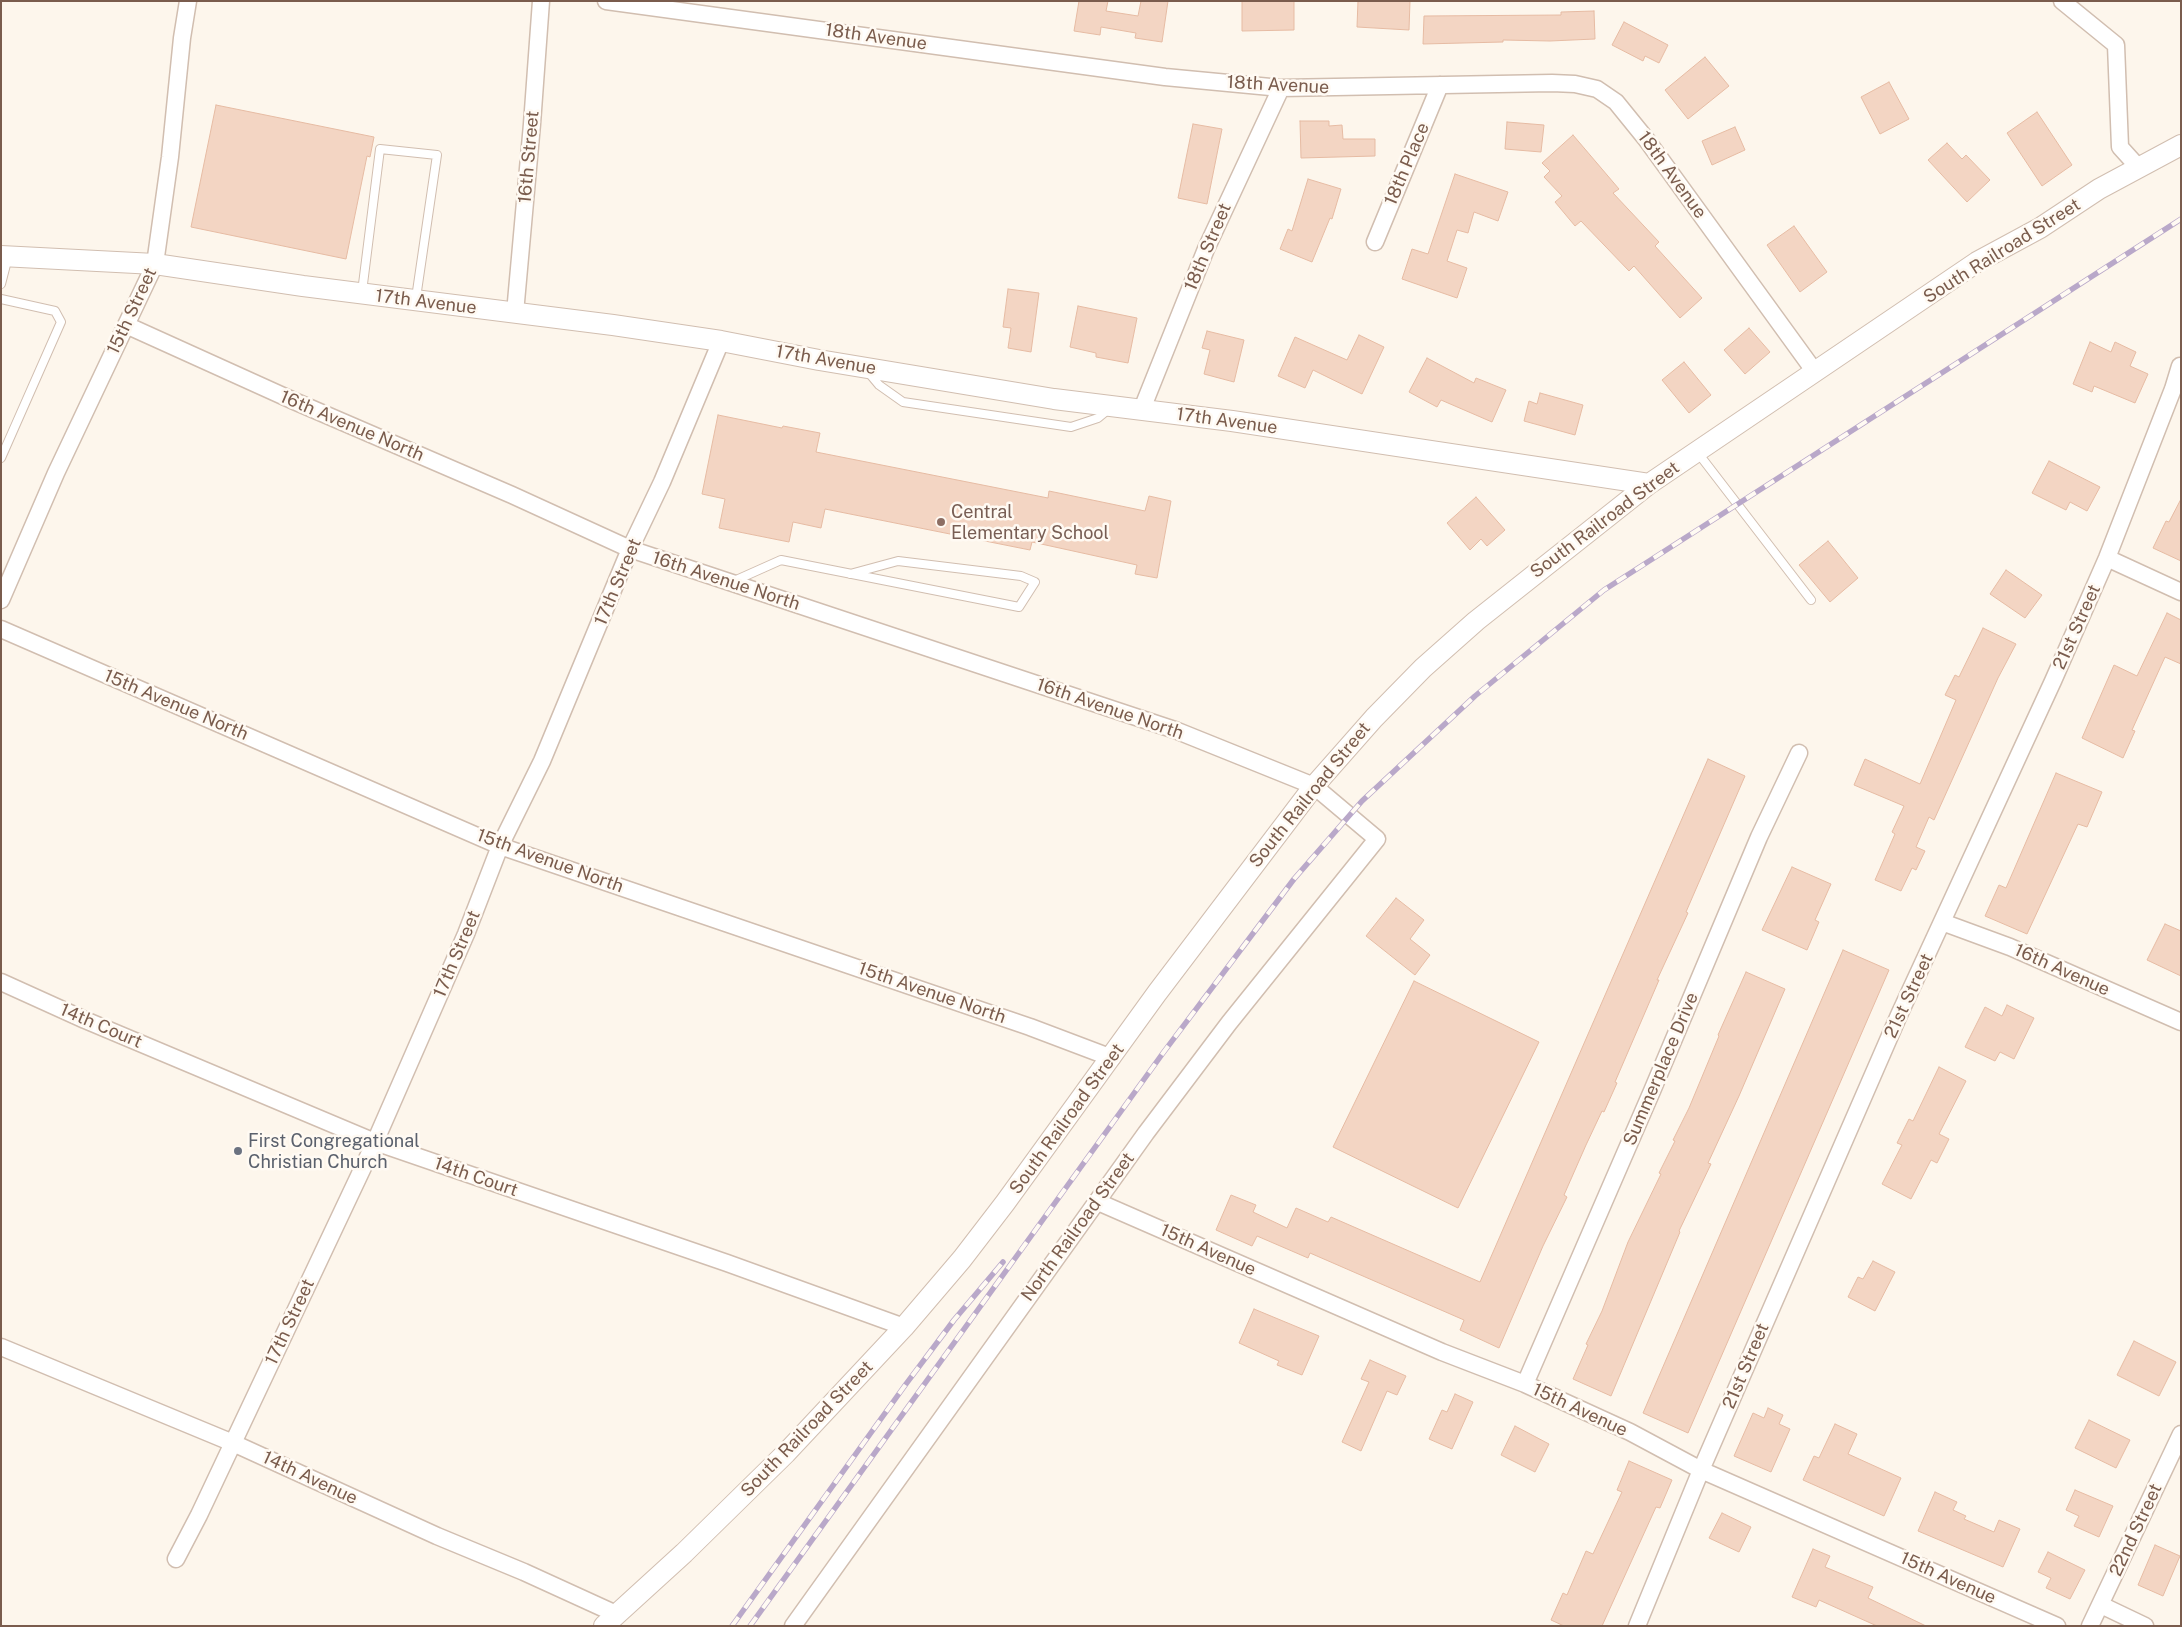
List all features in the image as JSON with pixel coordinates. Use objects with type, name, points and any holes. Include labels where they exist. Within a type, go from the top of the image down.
[{"type":"street","name":"15th Street","points":[[1,600],[56,473],[154,264],[170,157],[182,38],[188,1]]},
{"type":"street","name":"16th Street","points":[[515,314],[541,1]]},
{"type":"street","name":"18th Avenue","points":[[606,1],[1164,77],[1281,88],[1575,84],[1597,89],[1616,102],[1646,139],[1815,372]]},
{"type":"street","points":[[2062,1],[2116,45],[2120,147],[2139,168]]},
{"type":"street","name":"18th Place","points":[[1374,242],[1440,86]]},
{"type":"street","name":"18th Street","points":[[1142,409],[1206,249],[1281,88]]},
{"type":"street","name":"South Railroad Street","points":[[610,1620],[684,1553],[786,1452],[904,1327],[1000,1210],[1241,880],[1314,786],[1374,718],[1423,668],[1476,620],[1649,484],[1977,262],[2040,228],[2099,190],[2181,145]]},
{"type":"street","name":"17th Avenue","points":[[4,256],[154,264],[515,314],[613,325],[721,341],[819,360],[1054,399],[1142,409],[1649,484]]},
{"type":"street","name":"16th Avenue North","points":[[126,325],[630,549],[1175,730],[1314,786]]},
{"type":"street","name":"17th Street","points":[[176,1559],[199,1516],[375,1142],[466,934],[500,846],[542,761],[630,549],[662,482],[721,341]]},
{"type":"street","name":"21st Street","points":[[1637,1626],[1702,1470],[1899,1015],[2107,558],[2173,389],[2180,366]]},
{"type":"street","points":[[2107,558],[2181,592]]},
{"type":"street","name":"15th Avenue North","points":[[1,629],[500,846],[1030,1027],[1112,1058]]},
{"type":"street","name":"Summerplace Drive","points":[[1525,1384],[1652,1091],[1759,837],[1799,753]]},
{"type":"street","name":"North Railroad Street","points":[[793,1626],[1146,1133],[1229,1024],[1377,839],[1314,786]]},
{"type":"street","name":"16th Avenue","points":[[1942,922],[2010,947],[2181,1022]]},
{"type":"street","name":"14th Court","points":[[1,982],[94,1024],[375,1142],[727,1263],[904,1327]]},
{"type":"street","name":"15th Avenue","points":[[1098,1202],[1442,1352],[1525,1384],[1630,1432],[1702,1470],[2058,1626]]},
{"type":"street","name":"14th Avenue","points":[[1,1347],[233,1443],[437,1536],[524,1572],[610,1620]]},
{"type":"street","name":"22nd Street","points":[[2090,1626],[2181,1434]]},
{"type":"street","points":[[2101,1605],[2144,1626]]},
{"type":"lane","points":[[361,293],[380,149],[437,156],[415,300]]},
{"type":"lane","points":[[1,284],[4,256]]},
{"type":"lane","points":[[1,298],[55,311],[60,322],[1,458]]},
{"type":"lane","points":[[864,367],[879,385],[902,402],[1071,427],[1098,418],[1113,406]]},
{"type":"lane","points":[[1696,452],[1811,600]]},
{"type":"lane","points":[[730,583],[781,560],[850,574],[1019,607],[1035,582],[1022,576],[898,562],[850,574]]},
{"type":"building","points":[[1079,1],[1108,1],[1106,11],[1138,16],[1141,1],[1168,1],[1162,42],[1135,38],[1136,33],[1101,27],[1100,35],[1074,31]]},
{"type":"building","points":[[1242,1],[1294,1],[1294,30],[1242,31]]},
{"type":"building","points":[[1358,1],[1410,1],[1409,30],[1357,27]]},
{"type":"building","points":[[1594,11],[1595,39],[1550,41],[1503,40],[1503,42],[1423,44],[1424,16],[1561,15],[1561,12]]},
{"type":"building","points":[[1624,22],[1668,45],[1659,63],[1645,56],[1643,61],[1612,45]]},
{"type":"building","points":[[1705,57],[1729,86],[1688,119],[1665,90]]},
{"type":"building","points":[[1889,82],[1909,119],[1880,134],[1861,97]]},
{"type":"building","points":[[216,105],[374,137],[370,157],[367,156],[346,259],[191,227]]},
{"type":"building","points":[[2037,112],[2072,165],[2042,186],[2007,133]]},
{"type":"building","points":[[1300,121],[1329,121],[1329,126],[1342,125],[1343,139],[1375,139],[1375,156],[1301,158]]},
{"type":"building","points":[[1507,122],[1544,125],[1541,152],[1505,149]]},
{"type":"building","points":[[1193,124],[1222,129],[1207,204],[1178,198]]},
{"type":"building","points":[[1735,127],[1745,150],[1712,165],[1702,141]]},
{"type":"building","points":[[1573,135],[1619,189],[1613,193],[1659,242],[1655,246],[1702,298],[1680,318],[1634,266],[1629,271],[1581,221],[1575,226],[1555,202],[1562,196],[1544,177],[1550,171],[1542,163]]},
{"type":"building","points":[[1947,143],[1962,159],[1966,155],[1990,180],[1967,202],[1928,160]]},
{"type":"building","points":[[1455,174],[1508,192],[1498,221],[1474,212],[1468,233],[1457,230],[1447,261],[1467,268],[1457,298],[1402,279],[1412,249],[1428,254]]},
{"type":"building","points":[[1308,179],[1341,189],[1332,219],[1330,218],[1312,262],[1280,249],[1288,229],[1292,231]]},
{"type":"building","points":[[1794,226],[1827,272],[1800,292],[1767,245]]},
{"type":"building","points":[[1008,289],[1039,293],[1031,352],[1008,348],[1011,328],[1003,327]]},
{"type":"building","points":[[1078,306],[1137,318],[1128,363],[1096,357],[1096,353],[1070,347]]},
{"type":"building","points":[[1749,328],[1770,352],[1745,374],[1724,350]]},
{"type":"building","points":[[1207,331],[1244,340],[1234,382],[1204,374],[1210,350],[1202,348]]},
{"type":"building","points":[[1359,335],[1384,347],[1362,394],[1313,370],[1305,388],[1278,376],[1295,337],[1347,360]]},
{"type":"building","points":[[2090,342],[2111,352],[2115,342],[2136,352],[2130,366],[2148,374],[2135,403],[2094,386],[2092,392],[2073,384]]},
{"type":"building","points":[[1427,358],[1474,383],[1476,378],[1506,390],[1492,422],[1441,400],[1437,407],[1409,392]]},
{"type":"building","points":[[1684,362],[1711,395],[1689,413],[1662,380]]},
{"type":"building","points":[[1540,393],[1583,405],[1575,435],[1524,421],[1529,401],[1537,404]]},
{"type":"building","points":[[718,415],[782,428],[783,426],[820,433],[816,452],[1048,498],[1049,491],[1145,511],[1149,496],[1171,501],[1157,578],[1135,574],[1137,565],[1032,542],[1030,550],[825,509],[821,528],[793,522],[789,542],[719,528],[725,499],[702,494]]},
{"type":"building","points":[[2049,461],[2100,487],[2087,511],[2070,502],[2066,510],[2032,493]]},
{"type":"building","points":[[1476,497],[1505,530],[1487,546],[1481,539],[1470,550],[1447,523]]},
{"type":"building","points":[[2181,499],[2181,561],[2153,548],[2166,521],[2169,522]]},
{"type":"building","points":[[1828,541],[1858,578],[1830,602],[1799,565]]},
{"type":"building","points":[[2006,570],[2042,595],[2025,618],[1990,594]]},
{"type":"building","points":[[2167,613],[2181,620],[2181,664],[2165,657],[2132,730],[2135,731],[2123,758],[2082,738],[2114,665],[2137,676]]},
{"type":"building","points":[[1983,628],[2016,644],[1998,678],[1934,820],[1929,817],[1916,847],[1925,851],[1916,870],[1912,868],[1901,891],[1875,880],[1895,834],[1892,832],[1904,806],[1854,785],[1865,759],[1920,784],[1956,700],[1945,695],[1955,675],[1959,677]]},
{"type":"building","points":[[1708,759],[1745,776],[1686,912],[1688,913],[1657,980],[1659,980],[1615,1082],[1617,1083],[1586,1145],[1564,1195],[1567,1197],[1543,1246],[1499,1348],[1460,1330],[1464,1320],[1310,1253],[1308,1258],[1257,1236],[1252,1246],[1216,1230],[1231,1195],[1256,1205],[1253,1212],[1287,1228],[1296,1208],[1328,1222],[1331,1217],[1480,1282]]},
{"type":"building","points":[[2056,773],[2102,792],[2087,827],[2078,824],[2027,934],[1985,916],[1999,885],[2006,888]]},
{"type":"building","points":[[1792,867],[1831,884],[1815,920],[1819,922],[1807,950],[1762,930]]},
{"type":"building","points":[[1396,898],[1424,920],[1410,939],[1430,955],[1415,975],[1366,936]]},
{"type":"building","points":[[2165,924],[2181,931],[2181,976],[2147,960]]},
{"type":"building","points":[[1843,950],[1889,970],[1688,1433],[1643,1413]]},
{"type":"building","points":[[1746,972],[1785,989],[1708,1163],[1711,1164],[1679,1231],[1611,1396],[1573,1379],[1588,1345],[1586,1344],[1602,1311],[1628,1242],[1661,1174],[1659,1173],[1675,1141],[1673,1140],[1689,1108]]},
{"type":"building","points":[[1414,981],[1539,1042],[1458,1208],[1333,1147]]},
{"type":"building","points":[[2007,1005],[2034,1018],[2014,1059],[2000,1052],[1995,1061],[1965,1047],[1985,1007],[2002,1016]]},
{"type":"building","points":[[1939,1067],[1966,1081],[1939,1134],[1949,1139],[1937,1163],[1931,1160],[1911,1199],[1882,1184],[1902,1145],[1897,1143],[1909,1119],[1913,1121]]},
{"type":"building","points":[[1873,1261],[1895,1272],[1875,1311],[1848,1297],[1858,1277],[1863,1279]]},
{"type":"building","points":[[1254,1309],[1319,1336],[1302,1375],[1277,1365],[1279,1361],[1239,1343]]},
{"type":"building","points":[[2134,1341],[2176,1362],[2159,1396],[2117,1375]]},
{"type":"building","points":[[1370,1360],[1406,1376],[1397,1395],[1387,1391],[1361,1451],[1342,1442],[1369,1382],[1361,1379]]},
{"type":"building","points":[[1455,1394],[1473,1402],[1452,1449],[1429,1439],[1442,1410],[1447,1412]]},
{"type":"building","points":[[1768,1408],[1783,1415],[1779,1424],[1790,1429],[1771,1472],[1734,1456],[1753,1413],[1764,1418]]},
{"type":"building","points":[[2089,1420],[2130,1440],[2116,1468],[2075,1448]]},
{"type":"building","points":[[1835,1424],[1857,1434],[1848,1454],[1901,1478],[1884,1516],[1803,1480],[1814,1456],[1819,1458]]},
{"type":"building","points":[[1515,1426],[1549,1444],[1535,1472],[1501,1455]]},
{"type":"building","points":[[1629,1461],[1672,1480],[1660,1508],[1656,1507],[1602,1626],[1564,1626],[1551,1620],[1563,1593],[1567,1595],[1586,1551],[1593,1554],[1622,1492],[1617,1490]]},
{"type":"building","points":[[2075,1490],[2113,1506],[2099,1537],[2074,1526],[2079,1516],[2066,1510]]},
{"type":"building","points":[[1935,1492],[1957,1502],[1953,1510],[1966,1516],[1964,1519],[1994,1532],[1999,1520],[2020,1529],[2003,1567],[1918,1531]]},
{"type":"building","points":[[1722,1513],[1751,1527],[1739,1552],[1709,1538]]},
{"type":"building","points":[[2155,1545],[2180,1556],[2163,1596],[2138,1585]]},
{"type":"building","points":[[1813,1549],[1830,1556],[1825,1567],[1873,1587],[1868,1598],[1926,1626],[1877,1626],[1819,1600],[1816,1607],[1792,1597]]},
{"type":"building","points":[[2048,1552],[2085,1570],[2070,1599],[2046,1588],[2051,1578],[2038,1572]]},
{"type":"railway","points":[[750,1626],[1163,1053],[1294,879],[1362,801],[1475,696],[1604,590],[2181,219]]},
{"type":"railway","points":[[732,1626],[906,1384],[954,1320],[1003,1262]]},
{"type":"place","name":"Central Elementary School","points":[[941,522]]},
{"type":"place","name":"First Congregational Christian Church","points":[[238,1151]]}]
